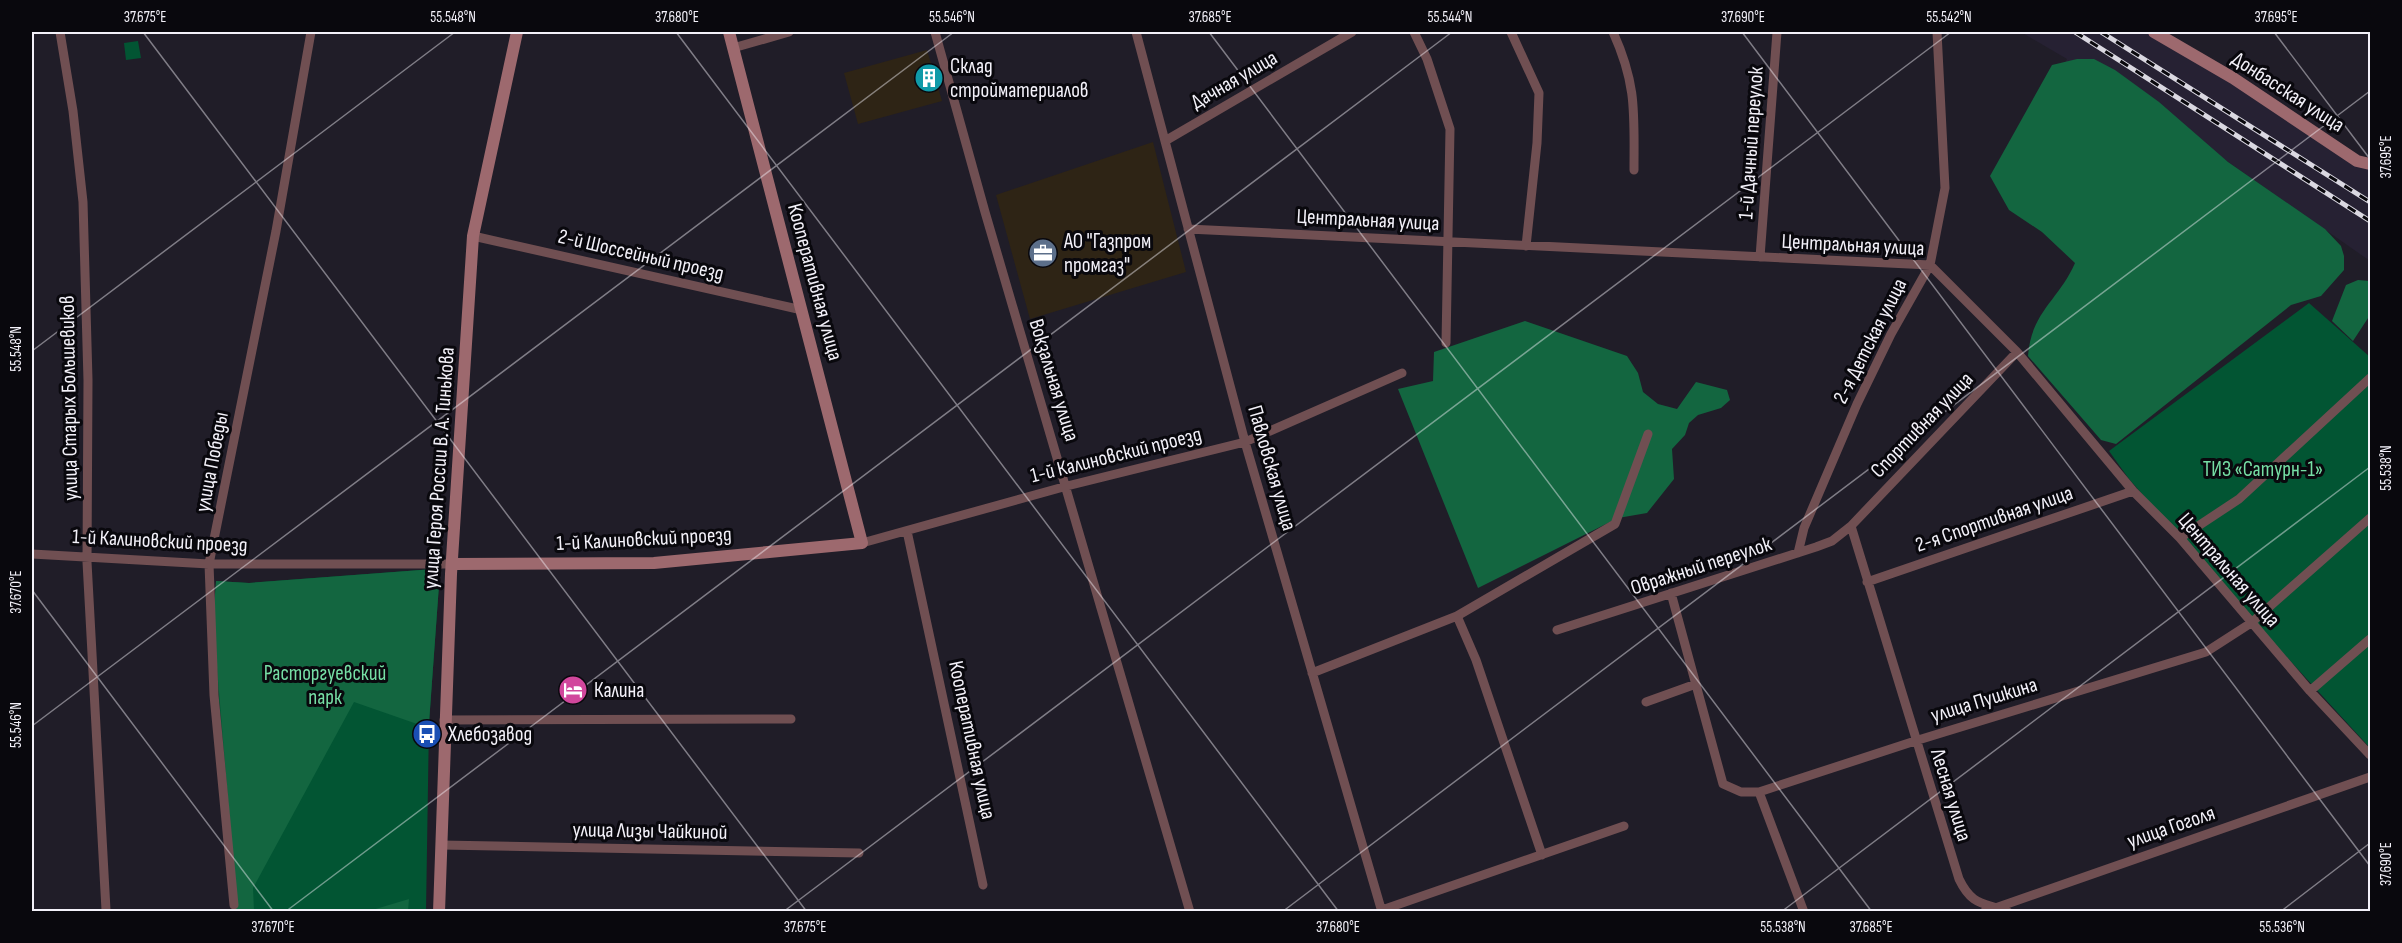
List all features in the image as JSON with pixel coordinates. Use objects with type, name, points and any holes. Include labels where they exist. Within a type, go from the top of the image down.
[{"type":"street","name":"улица Старых Большевиков","points":[[60,32],[73,111],[83,202],[88,380],[88,556],[106,910]]},
{"type":"street","name":"улица Победы","points":[[234,905],[214,695],[210,564],[276,231],[311,32]]},
{"type":"street","name":"улица Героя России В. А. Тинькова","points":[[439,912],[444,720],[473,236],[517,32]]},
{"type":"street","name":"Кооперативная улица","points":[[729,32],[862,543]]},
{"type":"street","points":[[733,48],[789,32]]},
{"type":"street","name":"Вокзальная улица","points":[[935,32],[985,212],[1190,912]]},
{"type":"street","name":"Павловская улица","points":[[1136,32],[1245,442],[1382,911]]},
{"type":"street","name":"Дачная улица","points":[[1165,141],[1352,32]]},
{"type":"street","points":[[1414,32],[1427,59],[1450,129],[1446,343]]},
{"type":"street","points":[[1511,32],[1539,93],[1537,143],[1526,246]]},
{"type":"street","points":[[1613,32],[1626,60],[1634,92],[1634,170]]},
{"type":"street","name":"1-й Дачный переулок","points":[[1760,257],[1778,32]]},
{"type":"street","name":"2-я Детская улица","points":[[1798,553],[1804,528],[1857,404],[1891,334],[1930,265],[1945,188],[1937,32]]},
{"type":"street","name":"Донбасская улица","points":[[2154,32],[2233,78],[2357,161],[2370,164]]},
{"type":"street","name":"Центральная улица","points":[[1188,229],[1930,265],[2017,352],[2133,491],[2180,538],[2310,691],[2370,755]]},
{"type":"street","name":"2-й Шоссейный проезд","points":[[473,236],[802,310]]},
{"type":"street","name":"Спортивная улица","points":[[1852,525],[2017,352]]},
{"type":"street","name":"1-й Калиновский проезд","points":[[32,554],[210,564],[654,563],[862,543],[1067,486],[1245,442],[1402,373]]},
{"type":"street","points":[[2180,538],[2239,499],[2370,378]]},
{"type":"street","points":[[1312,673],[1457,616],[1615,524],[1648,434]]},
{"type":"street","name":"2-я Спортивная улица","points":[[1867,582],[2133,491]]},
{"type":"street","name":"улица Пушкина","points":[[1696,684],[1723,784],[1741,792],[1759,792],[2206,651],[2251,623],[2370,518]]},
{"type":"street","name":"Овражный переулок","points":[[1557,630],[1832,541],[1852,525]]},
{"type":"street","name":"Лесная улица","points":[[1852,525],[1915,741],[1959,879],[1966,896],[1978,903],[2008,912]]},
{"type":"street","name":"Кооперативная улица","points":[[908,531],[983,885]]},
{"type":"street","points":[[1646,702],[1696,684],[1671,593]]},
{"type":"street","points":[[1457,616],[1476,660],[1542,855]]},
{"type":"street","points":[[2310,691],[2370,639]]},
{"type":"street","points":[[444,720],[791,719]]},
{"type":"street","name":"улица Гоголя","points":[[1984,912],[2370,777]]},
{"type":"street","points":[[1759,792],[1804,912]]},
{"type":"street","points":[[1382,911],[1624,826]]},
{"type":"street","name":"улица Лизы Чайкиной","points":[[441,845],[859,853]]},
{"type":"shaded area","points":[[2021,32],[2161,32],[2370,166],[2370,261],[2224,159],[2062,69],[2067,59]]},
{"type":"shaded area","points":[[927,50],[942,101],[858,124],[844,73]]},
{"type":"shaded area","points":[[1153,142],[1186,272],[1030,319],[996,195]]},
{"type":"green space","points":[[138,41],[141,58],[126,60],[124,43]]},
{"type":"green space","points":[[2077,59],[2094,59],[2115,70],[2159,102],[2228,162],[2325,229],[2341,246],[2344,256],[2344,270],[2321,296],[2291,305],[2116,444],[2101,440],[2028,356],[2034,328],[2069,276],[2075,263],[2042,232],[2009,210],[1990,176],[2052,65]]},
{"type":"green space","points":[[2358,280],[2370,281],[2370,315],[2353,341],[2332,321],[2346,285]]},
{"type":"green space","name":"ТИЗ «Сатурн-1»","points":[[2309,303],[2370,357],[2370,748],[2260,628],[2129,479],[2109,451]]},
{"type":"green space","points":[[1525,321],[1627,356],[1638,373],[1643,392],[1658,404],[1677,409],[1696,382],[1727,390],[1730,400],[1721,408],[1698,415],[1689,423],[1685,435],[1672,449],[1674,479],[1647,513],[1618,518],[1478,588],[1398,389],[1433,381],[1434,352]]},
{"type":"green space","name":"Расторгуевский парк","points":[[434,569],[440,571],[429,723],[426,911],[232,911],[237,906],[215,655],[216,581],[249,583]]},
{"type":"green space","name":"Расторгуевский парк","points":[[434,569],[440,571],[429,723],[420,725],[354,702],[253,888],[254,911],[232,911],[237,906],[213,620],[216,581],[249,583]]},
{"type":"green space","points":[[409,899],[408,911],[369,911]]},
{"type":"railway","points":[[2075,32],[2370,221]]},
{"type":"railway","points":[[2101,32],[2370,202]]},
{"type":"place","name":"Склад стройматериалов","points":[[929,78]]},
{"type":"place","name":"АО \"Газпром промгаз\"","points":[[1043,253]]},
{"type":"place","name":"Калина","points":[[573,690]]},
{"type":"place","name":"Хлебозавод","points":[[427,734]]}]
